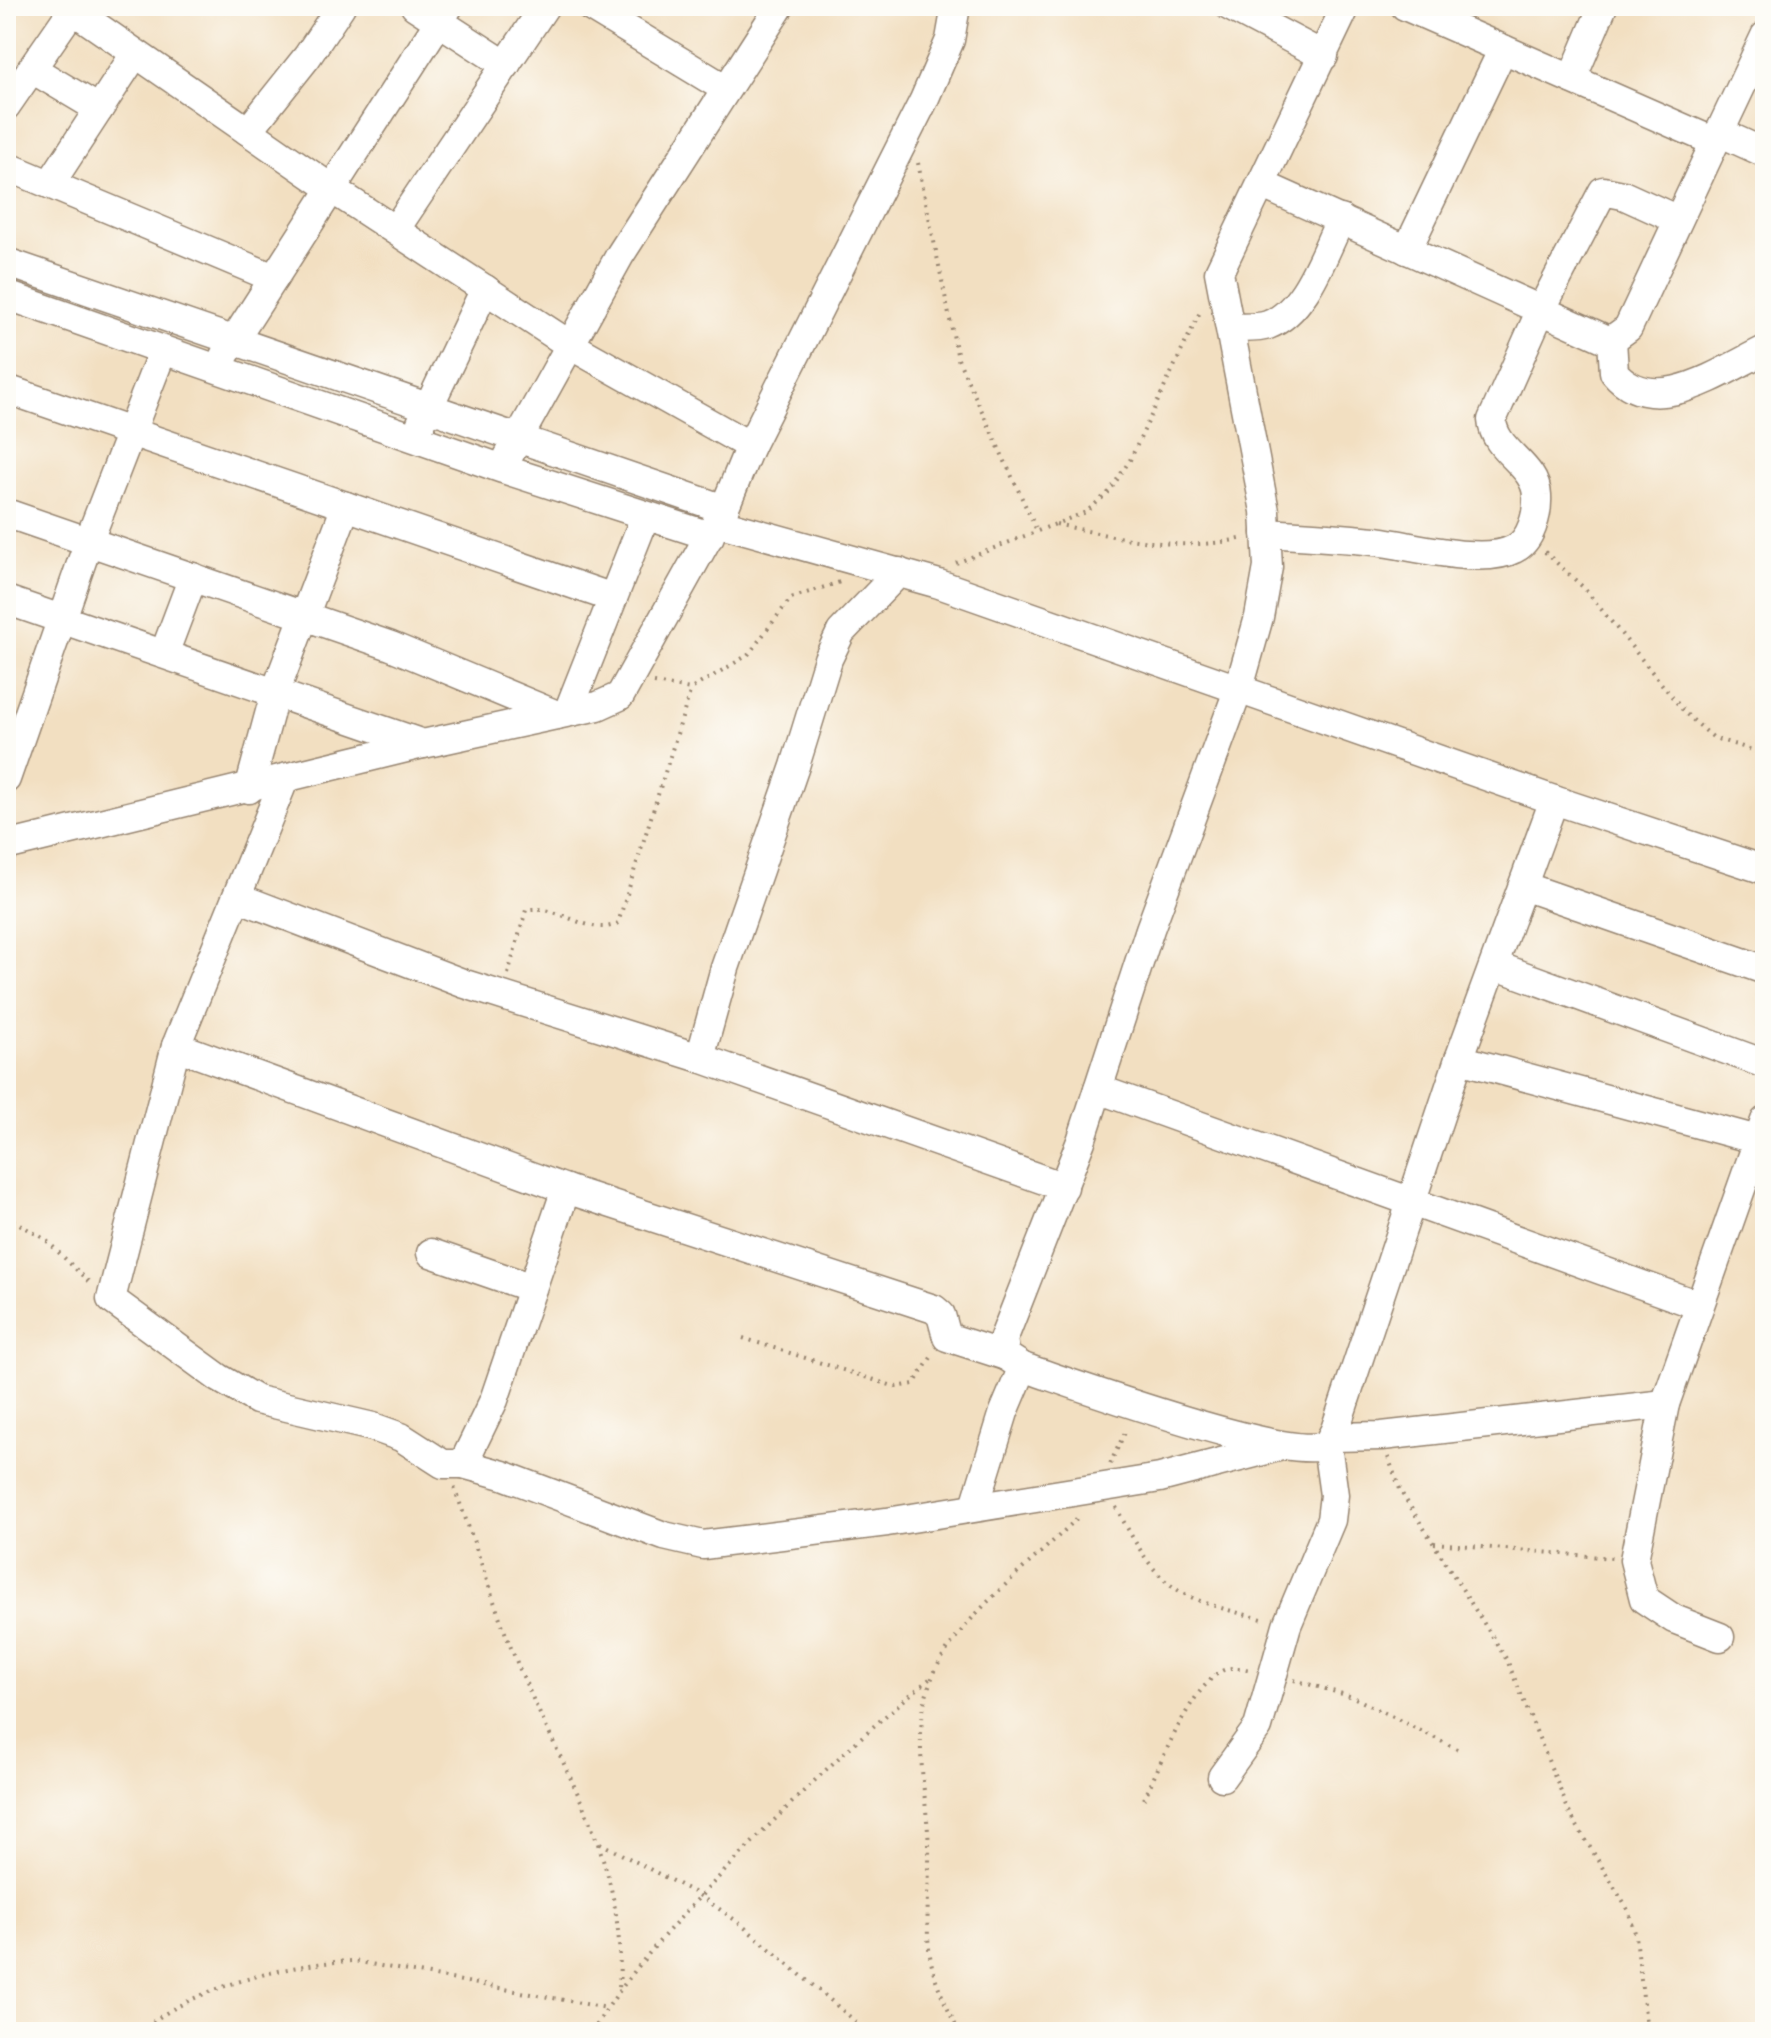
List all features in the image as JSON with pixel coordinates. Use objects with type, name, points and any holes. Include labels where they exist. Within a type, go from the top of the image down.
[{"type":"street","points":[[248,131],[307,57],[341,6]]},
{"type":"street","points":[[395,230],[545,6]]},
{"type":"street","points":[[589,6],[726,89]]},
{"type":"street","points":[[503,469],[620,255],[780,6]]},
{"type":"street","points":[[6,846],[562,713],[620,696],[717,522],[750,446],[904,139],[950,40],[956,6]]},
{"type":"street","points":[[1229,6],[1324,56]]},
{"type":"street","points":[[975,1506],[1000,1424],[1014,1362],[1003,1340],[1064,1187],[1150,929],[1239,688],[1259,617],[1268,567],[1266,533],[1248,409],[1219,272],[1346,6]]},
{"type":"street","points":[[1405,6],[1437,12],[1503,49],[1572,79],[1765,153]]},
{"type":"street","points":[[1572,79],[1603,6]]},
{"type":"street","points":[[6,106],[21,73],[74,8],[135,54],[332,189],[570,345],[750,446]]},
{"type":"street","points":[[215,370],[332,189],[434,11],[506,65]]},
{"type":"street","points":[[1612,340],[1628,328],[1765,36]]},
{"type":"street","points":[[1407,250],[1503,49]]},
{"type":"street","points":[[50,184],[135,54]]},
{"type":"street","points":[[21,73],[99,109]]},
{"type":"street","points":[[6,166],[274,278]]},
{"type":"street","points":[[1263,185],[1540,312],[1612,340]]},
{"type":"street","points":[[1266,533],[1352,538],[1476,554],[1514,549],[1527,539],[1537,495],[1532,476],[1500,441],[1492,420],[1540,312],[1603,191],[1623,195],[1678,220]]},
{"type":"street","points":[[1231,328],[1265,326],[1282,318],[1310,280],[1341,219]]},
{"type":"street","points":[[6,262],[517,440],[717,522],[899,572],[1554,800],[1765,870]]},
{"type":"street","points":[[414,438],[485,289]]},
{"type":"street","points":[[6,295],[162,352],[645,517],[717,522]]},
{"type":"street","points":[[1612,340],[1614,372],[1634,391],[1645,394],[1688,386],[1765,350]]},
{"type":"street","points":[[6,779],[61,618],[162,352]]},
{"type":"street","points":[[6,389],[613,598]]},
{"type":"street","points":[[249,789],[275,693],[346,506]]},
{"type":"street","points":[[6,513],[305,615],[562,713]]},
{"type":"street","points":[[562,713],[645,517]]},
{"type":"street","points":[[700,1058],[725,968],[795,766],[828,659],[841,632],[899,572]]},
{"type":"street","points":[[164,654],[193,577]]},
{"type":"street","points":[[6,600],[423,744]]},
{"type":"street","points":[[284,780],[176,1046],[111,1299],[219,1378],[257,1400],[373,1427],[401,1437],[453,1464],[542,1488],[664,1536],[703,1545],[887,1522],[1174,1475],[1284,1445]]},
{"type":"street","points":[[1222,1777],[1258,1727],[1287,1625],[1331,1520],[1334,1495],[1330,1441],[1459,1059],[1554,800]]},
{"type":"street","points":[[1523,886],[1765,970]]},
{"type":"street","points":[[237,897],[503,995],[700,1058],[1064,1187]]},
{"type":"street","points":[[1494,965],[1765,1064]]},
{"type":"street","points":[[176,1046],[566,1189],[934,1309],[941,1315],[944,1333],[1014,1362],[1138,1405],[1284,1445],[1307,1449],[1330,1441],[1665,1404]]},
{"type":"street","points":[[1459,1059],[1763,1134],[1698,1305],[1665,1404],[1634,1560],[1644,1599],[1674,1619],[1720,1637]]},
{"type":"street","points":[[1098,1089],[1698,1305]]},
{"type":"street","points":[[453,1464],[485,1422],[566,1189]]},
{"type":"street","points":[[431,1253],[532,1288]]},
{"type":"path","points":[[904,139],[920,169],[958,359],[1037,531]]},
{"type":"path","points":[[947,564],[959,563],[1086,512],[1109,492],[1123,471],[1219,272]]},
{"type":"path","points":[[1055,524],[1171,545],[1219,544],[1266,533]]},
{"type":"path","points":[[1527,539],[1553,558],[1584,588],[1686,714],[1714,738],[1765,754]]},
{"type":"path","points":[[632,679],[691,689],[748,655],[791,598],[845,581]]},
{"type":"path","points":[[503,995],[521,917],[526,910],[537,907],[603,928],[618,923],[691,689]]},
{"type":"path","points":[[6,1216],[46,1240],[78,1273],[111,1299]]},
{"type":"path","points":[[743,1338],[906,1388],[921,1378],[944,1333]]},
{"type":"path","points":[[592,2032],[646,1952],[699,1895],[800,1791],[932,1677],[972,1621],[1005,1585],[1081,1514],[1101,1486],[1138,1405]]},
{"type":"path","points":[[1382,1436],[1401,1492],[1507,1660],[1570,1814],[1628,1910],[1636,1936],[1647,2032]]},
{"type":"path","points":[[453,1464],[521,1672],[575,1782],[600,1843],[620,1934],[619,1989]]},
{"type":"path","points":[[1101,1486],[1112,1498],[1146,1560],[1169,1586],[1183,1596],[1287,1625]]},
{"type":"path","points":[[1434,1543],[1634,1560]]},
{"type":"path","points":[[1144,1799],[1176,1735],[1213,1678],[1230,1668],[1353,1697],[1457,1749]]},
{"type":"path","points":[[932,1677],[923,1715],[922,1769],[929,1843],[930,1940],[933,1969],[959,2032]]},
{"type":"path","points":[[600,1843],[699,1895],[738,1922],[868,2032]]},
{"type":"path","points":[[140,2032],[152,2021],[207,1994],[327,1961],[354,1961],[607,2008]]}]
